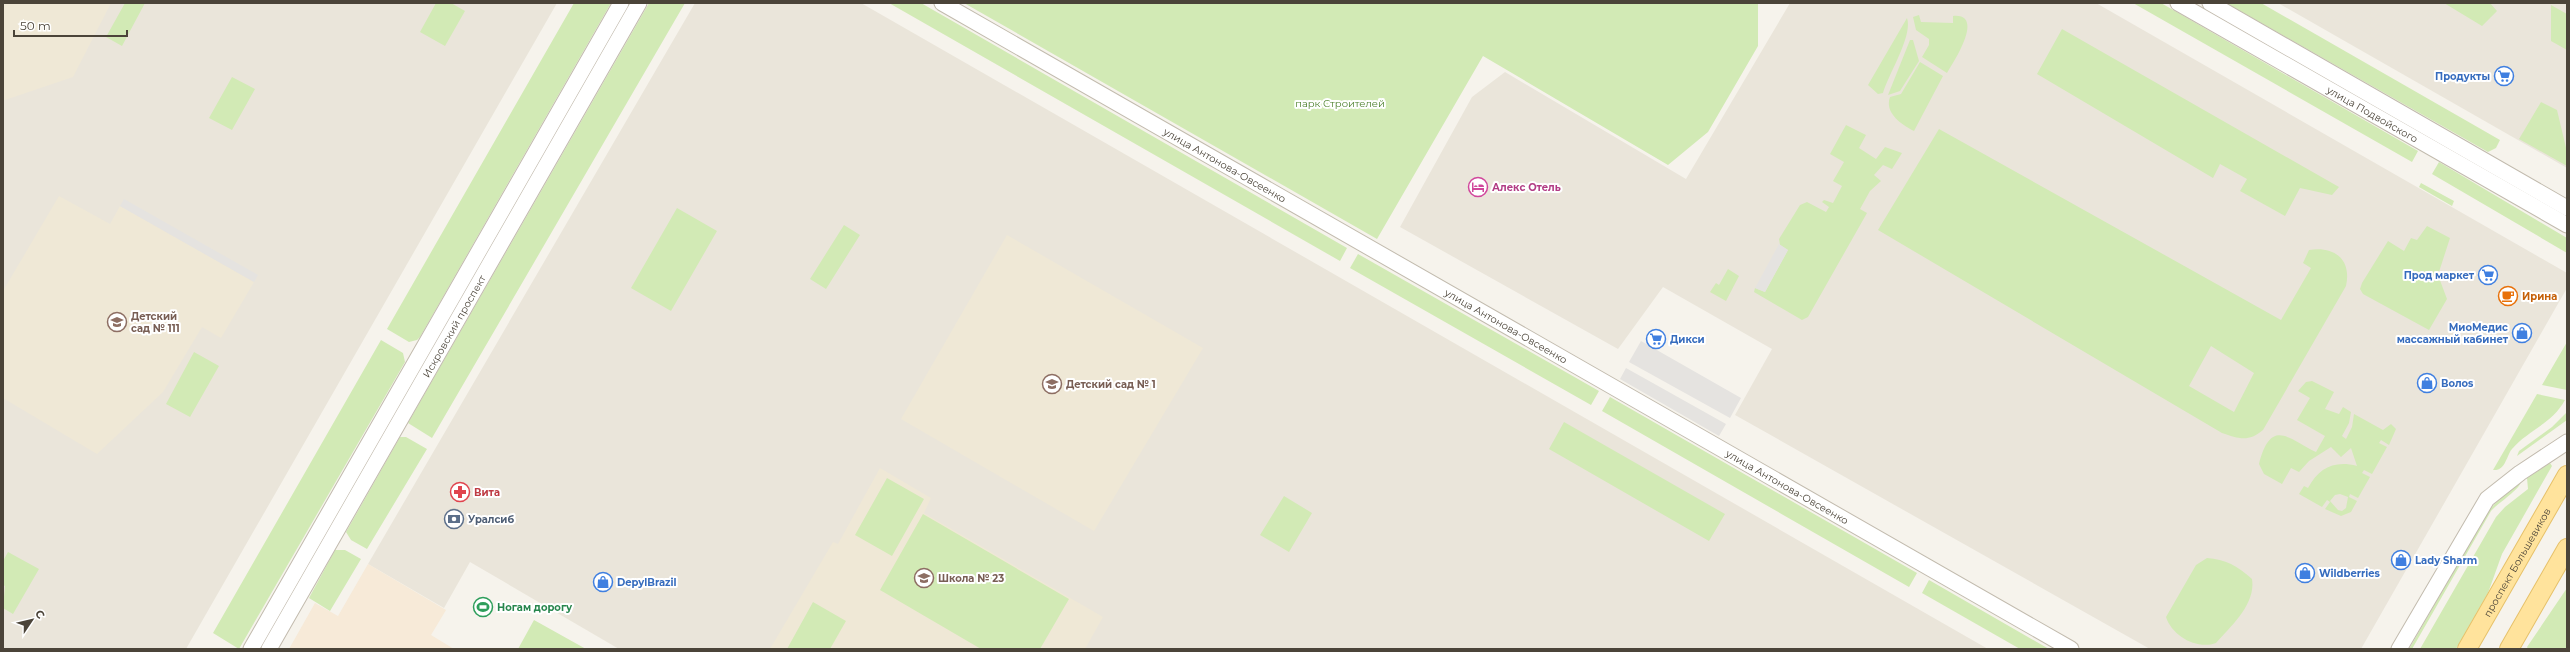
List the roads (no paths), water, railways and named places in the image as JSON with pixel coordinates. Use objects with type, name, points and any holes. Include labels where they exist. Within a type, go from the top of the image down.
[{"type":"main road","name":"проспект Большевиков","points":[[2467,649],[2567,475]]},
{"type":"main road","points":[[2509,649],[2567,548]]},
{"type":"street","name":"Искровский проспект","points":[[250,649],[621,3]]},
{"type":"street","name":"Искровский проспект","points":[[269,649],[639,3]]},
{"type":"street","name":"улица Антонова-Овсеенко","points":[[942,3],[2071,649]]},
{"type":"street","name":"улица Подвойского","points":[[2178,3],[2567,225]]},
{"type":"street","name":"улица Подвойского","points":[[2210,3],[2567,208]]},
{"type":"street","points":[[2399,649],[2487,499],[2497,489],[2567,442]]},
{"type":"place","name":"Продукты","points":[[2504,76]]},
{"type":"place","name":"Алекс Отель","points":[[1478,187]]},
{"type":"place","name":"Прод маркет","points":[[2488,275]]},
{"type":"place","name":"Ирина","points":[[2508,296]]},
{"type":"place","name":"Детский сад № 111","points":[[117,322]]},
{"type":"place","name":"МиоМедис массажный кабинет","points":[[2522,333]]},
{"type":"place","name":"Дикси","points":[[1656,339]]},
{"type":"place","name":"Волоs","points":[[2427,383]]},
{"type":"place","name":"Детский сад № 1","points":[[1052,384]]},
{"type":"place","name":"Вита","points":[[460,492]]},
{"type":"place","name":"Уралсиб","points":[[454,519]]},
{"type":"place","name":"Lady Sharm","points":[[2401,560]]},
{"type":"place","name":"Wildberries","points":[[2305,573]]},
{"type":"place","name":"Школа № 23","points":[[924,578]]},
{"type":"place","name":"DepylBrazil","points":[[603,582]]},
{"type":"place","name":"Ногам дорогу","points":[[483,607]]},
{"type":"park label","name":"парк Строителей","points":[[1340,103]]}]
